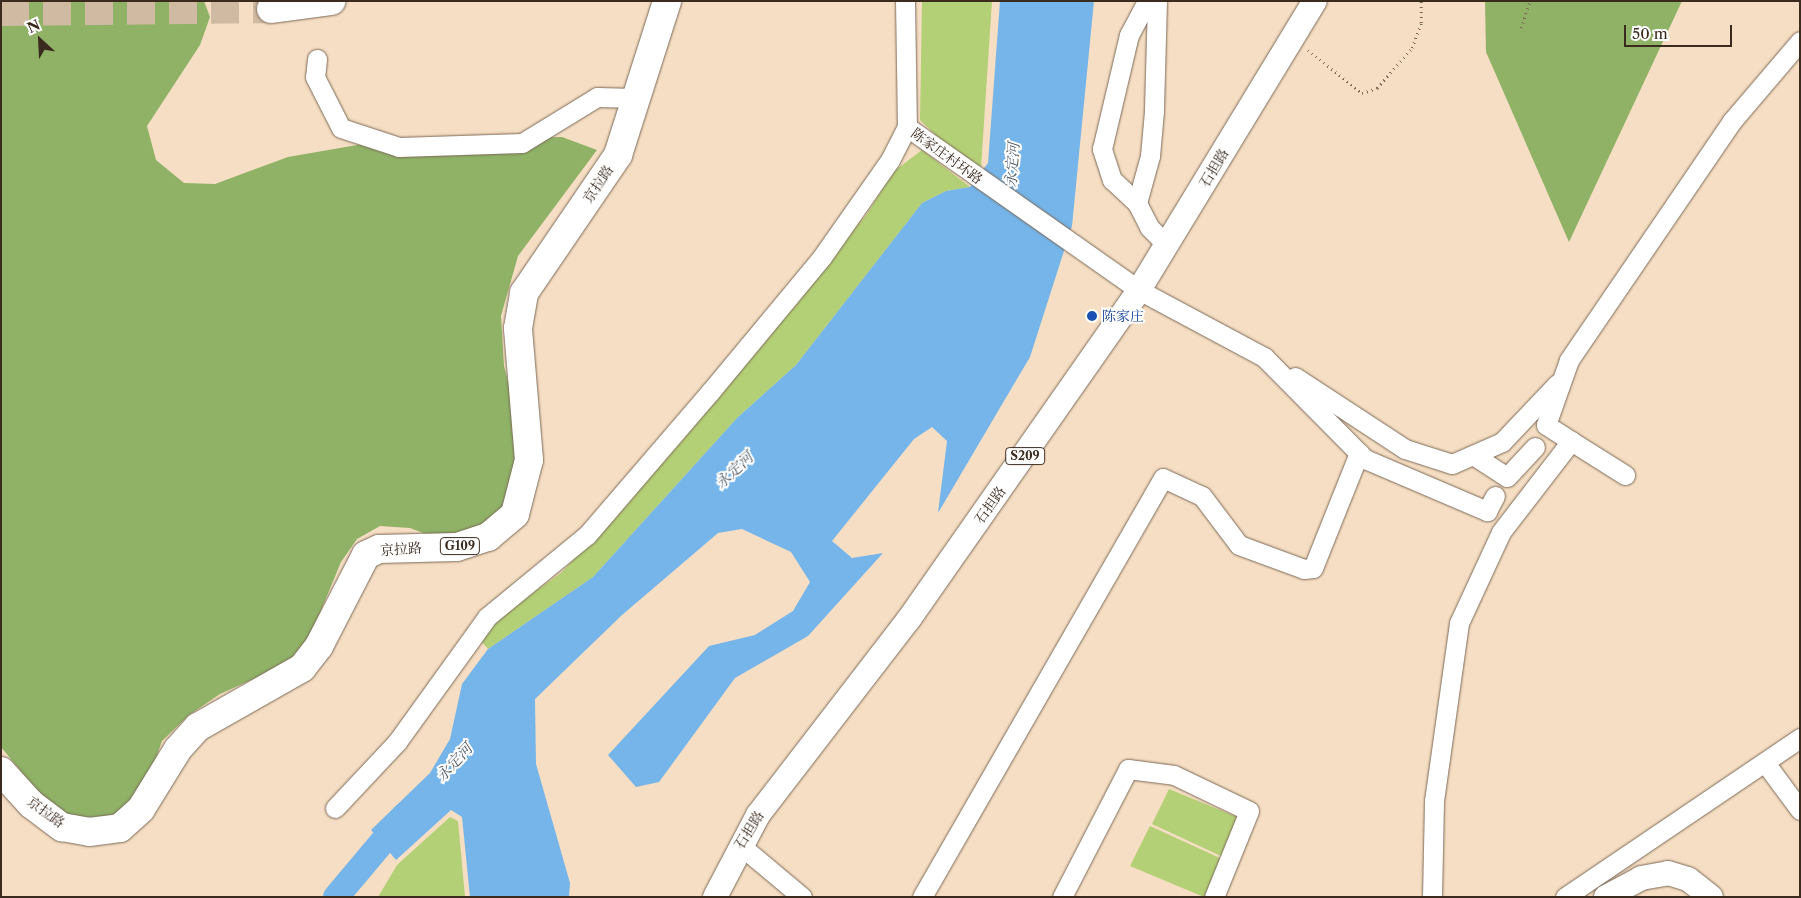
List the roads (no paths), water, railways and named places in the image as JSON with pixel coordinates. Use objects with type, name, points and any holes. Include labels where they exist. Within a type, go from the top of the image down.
[{"type":"highway","points":[[271,9],[331,1]]},
{"type":"highway","name":"京拉路","points":[[1,771],[31,804],[62,827],[89,832],[120,828],[141,810],[178,749],[198,728],[302,668],[319,646],[366,555],[379,549],[456,547],[488,537],[515,514],[529,460],[518,328],[524,293],[618,155],[667,1]]},
{"type":"main road","name":"石担路","points":[[715,897],[740,845],[791,769],[909,619],[1139,290],[1316,1]]},
{"type":"main road","points":[[1606,897],[1641,878],[1668,873],[1688,879],[1711,897]]},
{"type":"street","name":"陈家庄村环路","points":[[905,1],[907,127],[1139,290],[1264,357]]},
{"type":"street","points":[[1148,1],[1129,35],[1102,149],[1112,180],[1137,203],[1149,227],[1167,244]]},
{"type":"street","points":[[1137,203],[1150,156],[1154,111],[1157,1]]},
{"type":"street","points":[[1626,475],[1546,425],[1560,380],[1569,360],[1732,121],[1800,41]]},
{"type":"street","points":[[317,59],[315,77],[341,128],[399,147],[522,143],[597,97],[637,98]]},
{"type":"street","points":[[335,808],[397,742],[487,617],[587,535],[704,399],[822,257],[890,160],[907,127]]},
{"type":"street","points":[[1264,357],[1405,449],[1452,464],[1502,442],[1560,380]]},
{"type":"street","points":[[1264,357],[1359,454],[1487,511],[1495,496]]},
{"type":"street","points":[[1432,897],[1434,801],[1459,622],[1501,532],[1571,441]]},
{"type":"street","points":[[1473,455],[1507,477],[1535,447]]},
{"type":"street","points":[[922,897],[1163,478],[1202,496],[1239,545],[1304,569],[1313,568],[1359,454]]},
{"type":"street","points":[[1565,897],[1766,764],[1800,738]]},
{"type":"street","points":[[1766,764],[1800,810]]},
{"type":"street","points":[[1062,897],[1128,769],[1174,775],[1249,811],[1214,897]]},
{"type":"street","points":[[740,845],[802,897]]},
{"type":"water","points":[[1000,1],[1094,1],[1072,226],[1030,357],[938,513],[947,441],[932,427],[914,439],[832,541],[852,558],[883,553],[808,636],[735,678],[659,782],[636,787],[608,755],[709,646],[755,635],[793,611],[810,582],[791,552],[742,529],[718,533],[622,615],[535,699],[536,764],[570,883],[569,897],[470,897],[462,817],[451,810],[396,860],[371,830],[430,773],[450,739],[462,684],[488,649],[593,577],[737,418],[796,365],[922,203],[946,191],[970,187],[988,163]]},
{"type":"waterway","name":"永定河","points":[[336,897],[405,815]]},
{"type":"tunnel","points":[[1,12],[271,9]]},
{"type":"place","name":"陈家庄","points":[[1092,316]]}]
